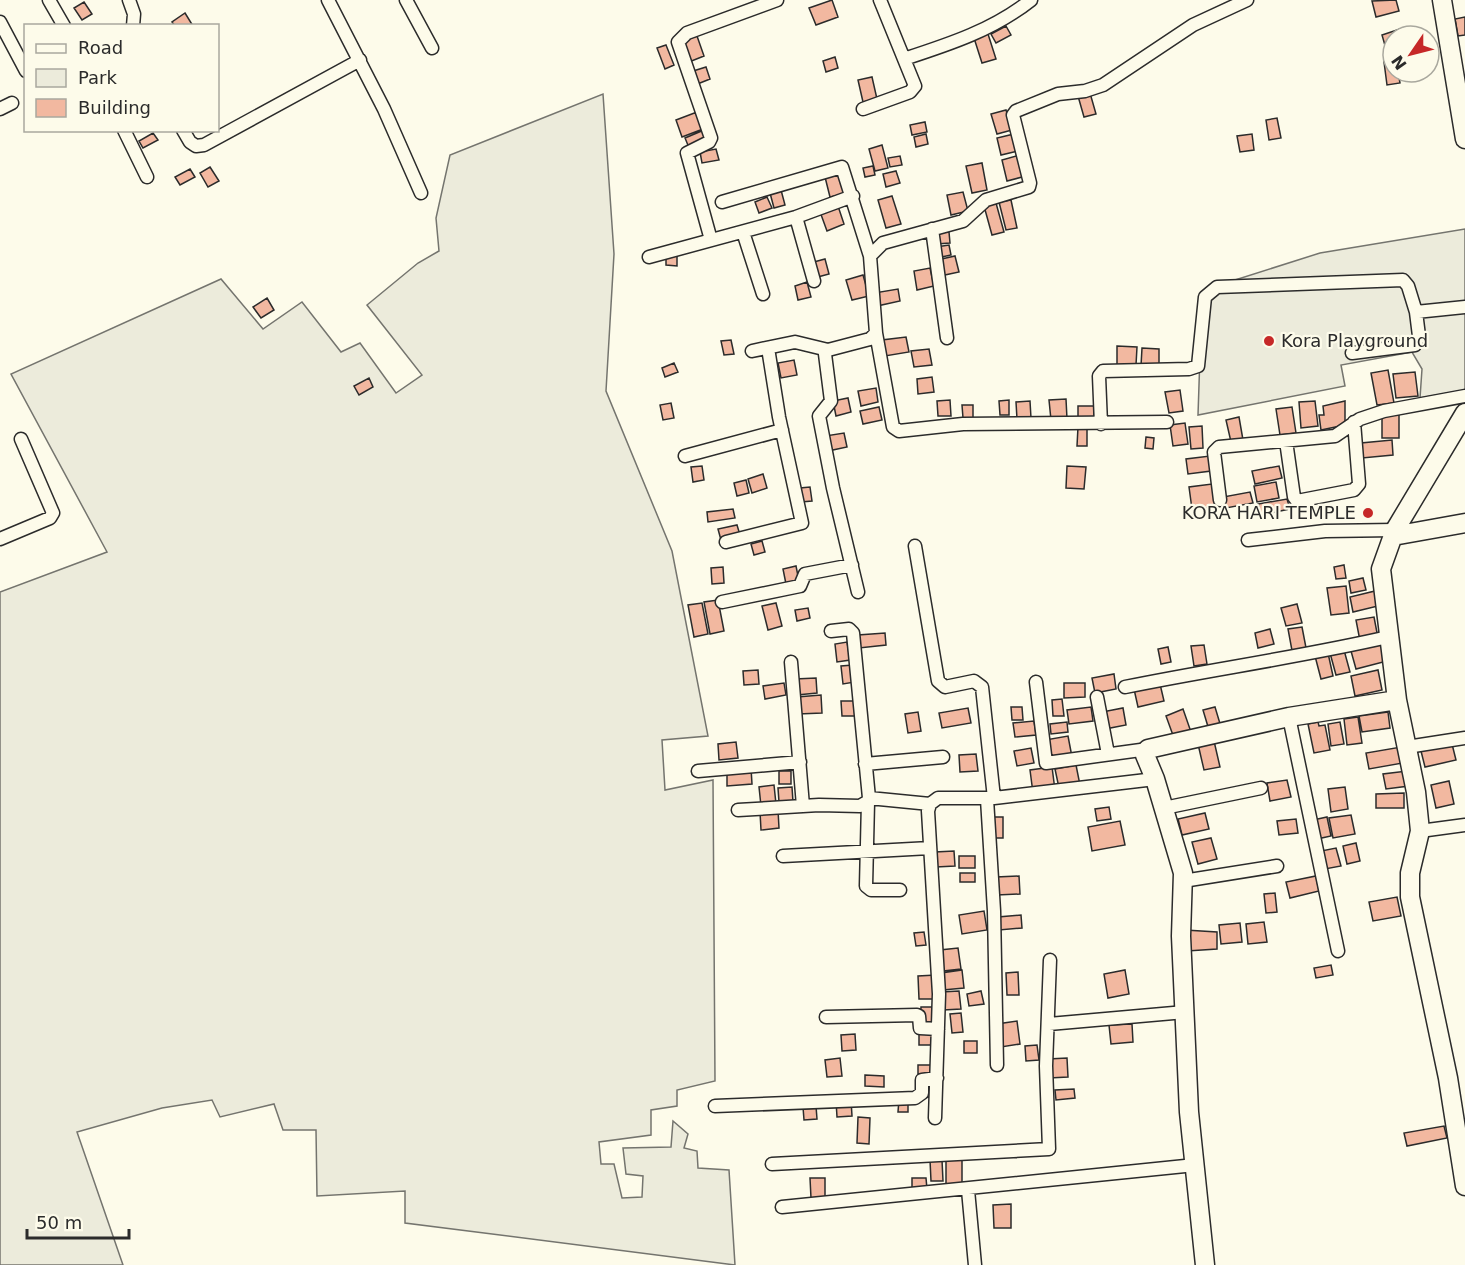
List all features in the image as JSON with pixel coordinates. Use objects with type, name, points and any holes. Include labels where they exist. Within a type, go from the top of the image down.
[{"type":"street","points":[[49,0],[63,24]]},
{"type":"street","points":[[129,0],[134,14],[133,24]]},
{"type":"street","points":[[328,0],[360,60],[421,193]]},
{"type":"street","points":[[406,0],[432,48]]},
{"type":"street","points":[[711,240],[687,153],[709,142],[711,138],[678,42],[687,33],[777,0]]},
{"type":"street","points":[[863,109],[914,90],[904,58],[880,0]]},
{"type":"street","points":[[904,58],[990,28],[1031,0]]},
{"type":"street","points":[[870,256],[883,243],[963,221],[986,200],[1029,187],[1030,183],[1013,116],[1016,111],[1058,94],[1085,91],[1104,85],[1192,25],[1247,0]]},
{"type":"street","points":[[1442,0],[1465,139]]},
{"type":"street","points":[[0,22],[24,67]]},
{"type":"street","points":[[184,132],[190,142],[196,146],[204,145],[360,60]]},
{"type":"street","points":[[0,110],[12,103]]},
{"type":"street","points":[[125,132],[147,177]]},
{"type":"street","points":[[722,202],[839,167],[845,169],[870,256],[876,333],[896,430],[963,424],[1167,422]]},
{"type":"street","points":[[649,256],[796,217],[853,196]]},
{"type":"street","points":[[796,217],[814,280]]},
{"type":"street","points":[[932,229],[947,338]]},
{"type":"street","points":[[742,232],[763,294]]},
{"type":"street","points":[[1101,424],[1099,376],[1103,371],[1189,369],[1198,366],[1205,297],[1217,287],[1403,280],[1408,286],[1416,312],[1419,336],[1415,345],[1352,353]]},
{"type":"street","points":[[1416,312],[1465,307]]},
{"type":"street","points":[[752,351],[803,342],[828,350],[870,339],[876,333]]},
{"type":"street","points":[[726,542],[802,524],[782,430],[768,348]]},
{"type":"street","points":[[828,350],[825,359],[831,401],[819,416],[858,592]]},
{"type":"street","points":[[1220,500],[1216,449],[1335,436],[1354,422],[1384,411],[1465,396]]},
{"type":"street","points":[[1465,413],[1394,533],[1381,569],[1396,700],[1407,747],[1420,831],[1410,873],[1410,897],[1461,1142],[1465,1186]]},
{"type":"street","points":[[1286,441],[1294,497],[1297,501],[1354,490],[1359,484],[1354,422]]},
{"type":"street","points":[[685,456],[782,430]]},
{"type":"street","points":[[0,539],[50,518],[53,513],[21,439]]},
{"type":"street","points":[[1248,540],[1325,531],[1394,533],[1465,523]]},
{"type":"street","points":[[915,546],[938,681],[945,687],[974,681],[982,687],[991,799],[997,1065]]},
{"type":"street","points":[[722,602],[800,586],[805,574],[852,565]]},
{"type":"street","points":[[831,631],[849,629],[853,633],[867,794],[870,801],[866,850],[868,889],[900,890]]},
{"type":"street","points":[[1125,687],[1218,668],[1300,657],[1388,637]]},
{"type":"street","points":[[792,663],[803,806]]},
{"type":"street","points":[[1036,682],[1046,763],[1148,749],[1289,717],[1396,700]]},
{"type":"street","points":[[1096,697],[1108,754]]},
{"type":"street","points":[[1289,717],[1338,951]]},
{"type":"street","points":[[1407,747],[1465,738]]},
{"type":"street","points":[[1148,749],[1145,755],[1155,779],[1180,860],[1183,881],[1181,936],[1189,1112],[1206,1265]]},
{"type":"street","points":[[865,764],[943,757]]},
{"type":"street","points":[[698,771],[800,762]]},
{"type":"street","points":[[738,810],[803,806],[860,806],[870,801],[930,804],[938,798],[991,799],[1155,779]]},
{"type":"street","points":[[1164,808],[1261,788]]},
{"type":"street","points":[[930,804],[930,848],[939,994],[935,1118]]},
{"type":"street","points":[[1420,831],[1465,825]]},
{"type":"street","points":[[783,856],[930,848]]},
{"type":"street","points":[[1183,881],[1277,866]]},
{"type":"street","points":[[772,1164],[1046,1150],[1050,1145],[1046,1066],[1050,960]]},
{"type":"street","points":[[1049,1024],[1185,1012]]},
{"type":"street","points":[[826,1017],[917,1015],[920,1028],[938,1029]]},
{"type":"street","points":[[716,1106],[915,1098],[922,1093],[922,1080],[937,1078]]},
{"type":"street","points":[[782,1207],[968,1190],[1195,1165]]},
{"type":"street","points":[[968,1190],[975,1265]]},
{"type":"green space","points":[[603,94],[614,254],[606,391],[672,551],[708,736],[662,740],[665,790],[713,780],[715,1081],[677,1090],[677,1106],[651,1110],[651,1135],[599,1142],[601,1164],[614,1164],[622,1198],[642,1197],[643,1176],[626,1174],[623,1148],[671,1147],[673,1121],[688,1134],[684,1148],[697,1151],[698,1168],[729,1170],[735,1265],[405,1223],[405,1191],[317,1196],[316,1130],[283,1130],[274,1104],[220,1117],[212,1100],[162,1108],[77,1132],[123,1265],[0,1265],[0,592],[107,552],[11,374],[221,279],[263,329],[302,302],[341,352],[360,343],[396,393],[422,375],[367,305],[418,263],[439,251],[436,218],[450,155]]},
{"type":"green space","points":[[1465,229],[1465,390],[1420,398],[1422,369],[1412,352],[1341,365],[1345,386],[1198,415],[1202,295],[1213,287],[1320,253]]},
{"type":"building","points":[[832,0],[838,17],[816,25],[809,8]]},
{"type":"building","points":[[1396,0],[1399,11],[1376,17],[1372,1]]},
{"type":"building","points":[[84,2],[92,14],[82,20],[74,8]]},
{"type":"building","points":[[185,13],[192,24],[174,24],[172,22]]},
{"type":"building","points":[[1465,17],[1465,35],[1458,36],[1455,19]]},
{"type":"building","points":[[1006,26],[1011,35],[996,43],[991,34]]},
{"type":"building","points":[[988,34],[996,59],[982,63],[974,38]]},
{"type":"building","points":[[697,36],[704,56],[689,62],[682,41]]},
{"type":"building","points":[[666,45],[674,65],[665,69],[657,48]]},
{"type":"building","points":[[835,57],[838,68],[826,72],[823,61]]},
{"type":"building","points":[[706,67],[710,79],[695,85],[690,72]]},
{"type":"building","points":[[872,77],[877,99],[863,102],[858,80]]},
{"type":"building","points":[[1090,93],[1096,114],[1084,117],[1078,96]]},
{"type":"building","points":[[1006,110],[1012,130],[997,134],[991,114]]},
{"type":"building","points":[[697,112],[703,129],[682,137],[676,120]]},
{"type":"building","points":[[1277,118],[1281,138],[1269,140],[1266,120]]},
{"type":"building","points":[[925,122],[927,132],[912,135],[910,125]]},
{"type":"building","points":[[704,130],[709,142],[690,150],[685,138]]},
{"type":"building","points":[[153,133],[158,140],[143,148],[139,141]]},
{"type":"building","points":[[926,134],[928,144],[916,147],[914,137]]},
{"type":"building","points":[[1014,134],[1018,151],[1001,155],[997,138]]},
{"type":"building","points":[[1252,134],[1254,150],[1240,152],[1237,136]]},
{"type":"building","points":[[882,145],[888,168],[875,171],[869,149]]},
{"type":"building","points":[[716,149],[719,160],[702,163],[700,152]]},
{"type":"building","points":[[1020,155],[1026,176],[1007,181],[1002,160]]},
{"type":"building","points":[[900,156],[902,165],[890,167],[888,158]]},
{"type":"building","points":[[982,163],[987,190],[972,193],[966,166]]},
{"type":"building","points":[[873,166],[875,175],[865,177],[863,168]]},
{"type":"building","points":[[210,167],[219,181],[208,187],[200,173]]},
{"type":"building","points":[[190,169],[195,177],[180,185],[175,177]]},
{"type":"building","points":[[896,171],[900,183],[886,187],[883,174]]},
{"type":"building","points":[[842,172],[848,193],[830,197],[825,177]]},
{"type":"building","points":[[781,190],[785,205],[774,208],[770,193]]},
{"type":"building","points":[[963,192],[968,211],[951,215],[947,195]]},
{"type":"building","points":[[892,196],[901,224],[886,228],[878,200]]},
{"type":"building","points":[[767,197],[772,208],[759,213],[755,202]]},
{"type":"building","points":[[1011,200],[1017,228],[1006,230],[999,202]]},
{"type":"building","points":[[837,203],[844,224],[827,231],[819,209]]},
{"type":"building","points":[[996,203],[1004,232],[992,235],[984,206]]},
{"type":"building","points":[[949,232],[950,243],[936,244],[935,233]]},
{"type":"building","points":[[949,245],[951,255],[937,258],[936,247]]},
{"type":"building","points":[[666,252],[677,253],[677,266],[666,265]]},
{"type":"building","points":[[955,256],[959,272],[940,276],[937,260]]},
{"type":"building","points":[[825,259],[829,274],[814,278],[810,263]]},
{"type":"building","points":[[930,268],[934,286],[917,290],[914,271]]},
{"type":"building","points":[[863,275],[869,296],[852,300],[846,280]]},
{"type":"building","points":[[807,282],[811,297],[798,300],[795,286]]},
{"type":"building","points":[[898,289],[900,301],[877,306],[874,293]]},
{"type":"building","points":[[267,298],[274,310],[261,318],[253,307]]},
{"type":"building","points":[[906,337],[909,352],[885,356],[882,340]]},
{"type":"building","points":[[731,340],[734,354],[724,355],[721,341]]},
{"type":"building","points":[[1117,346],[1137,347],[1136,365],[1117,365]]},
{"type":"building","points":[[1142,348],[1159,349],[1159,367],[1141,366]]},
{"type":"building","points":[[929,349],[932,365],[914,367],[911,351]]},
{"type":"building","points":[[794,360],[797,375],[781,378],[778,363]]},
{"type":"building","points":[[674,363],[678,372],[665,377],[662,368]]},
{"type":"building","points":[[1388,370],[1394,403],[1377,405],[1371,373]]},
{"type":"building","points":[[1415,372],[1418,396],[1396,398],[1393,374]]},
{"type":"building","points":[[932,377],[934,392],[918,394],[917,379]]},
{"type":"building","points":[[369,378],[373,387],[359,395],[354,386]]},
{"type":"building","points":[[876,388],[878,402],[861,406],[858,391]]},
{"type":"building","points":[[1180,390],[1183,411],[1169,413],[1165,392]]},
{"type":"building","points":[[848,398],[851,412],[836,416],[833,401]]},
{"type":"building","points":[[1066,399],[1067,419],[1051,420],[1049,400]]},
{"type":"building","points":[[950,400],[951,416],[938,416],[937,401]]},
{"type":"building","points":[[1009,400],[1009,415],[1000,415],[999,401]]},
{"type":"building","points":[[1030,401],[1031,418],[1017,419],[1016,402]]},
{"type":"building","points":[[1315,401],[1318,426],[1301,428],[1299,402]]},
{"type":"building","points":[[1345,401],[1345,425],[1321,430],[1319,415],[1324,415],[1323,406]]},
{"type":"building","points":[[671,403],[674,418],[663,420],[660,405]]},
{"type":"building","points":[[962,405],[973,405],[973,418],[963,418]]},
{"type":"building","points":[[1078,406],[1094,406],[1094,420],[1078,420]]},
{"type":"building","points":[[879,407],[882,420],[863,424],[860,411]]},
{"type":"building","points":[[1292,407],[1296,433],[1280,435],[1276,409]]},
{"type":"building","points":[[1382,415],[1399,415],[1399,438],[1382,438]]},
{"type":"building","points":[[1239,417],[1243,440],[1231,442],[1226,420]]},
{"type":"building","points":[[1185,423],[1188,444],[1173,446],[1170,425]]},
{"type":"building","points":[[1202,426],[1203,448],[1191,449],[1189,427]]},
{"type":"building","points":[[1078,427],[1087,427],[1087,446],[1077,446]]},
{"type":"building","points":[[844,433],[847,447],[828,451],[825,436]]},
{"type":"building","points":[[1146,437],[1154,438],[1153,449],[1145,448]]},
{"type":"building","points":[[1392,440],[1393,455],[1362,458],[1361,443]]},
{"type":"building","points":[[1210,456],[1211,471],[1188,474],[1186,459]]},
{"type":"building","points":[[702,466],[704,480],[693,482],[691,467]]},
{"type":"building","points":[[1067,466],[1086,467],[1084,489],[1066,488]]},
{"type":"building","points":[[1279,466],[1282,478],[1255,484],[1252,471]]},
{"type":"building","points":[[763,474],[767,488],[752,493],[748,479]]},
{"type":"building","points":[[746,480],[749,493],[737,496],[734,483]]},
{"type":"building","points":[[1276,482],[1279,498],[1257,502],[1254,486]]},
{"type":"building","points":[[1212,484],[1215,507],[1192,509],[1189,487]]},
{"type":"building","points":[[810,487],[812,501],[801,502],[800,488]]},
{"type":"building","points":[[1250,492],[1253,503],[1226,508],[1223,497]]},
{"type":"building","points":[[1287,499],[1290,509],[1261,515],[1258,504]]},
{"type":"building","points":[[733,509],[735,518],[708,522],[707,512]]},
{"type":"building","points":[[737,525],[740,535],[721,540],[718,529]]},
{"type":"building","points":[[762,541],[765,552],[754,555],[751,544]]},
{"type":"building","points":[[1344,565],[1346,578],[1336,579],[1334,567]]},
{"type":"building","points":[[796,566],[799,581],[786,584],[783,569]]},
{"type":"building","points":[[723,567],[724,583],[712,584],[711,568]]},
{"type":"building","points":[[1363,578],[1366,590],[1351,593],[1349,581]]},
{"type":"building","points":[[1346,586],[1349,613],[1331,615],[1327,588]]},
{"type":"building","points":[[1375,591],[1378,606],[1353,612],[1350,597]]},
{"type":"building","points":[[718,600],[724,631],[710,634],[704,602]]},
{"type":"building","points":[[702,603],[708,634],[694,637],[688,605]]},
{"type":"building","points":[[776,603],[782,626],[768,630],[762,606]]},
{"type":"building","points":[[1297,604],[1302,623],[1286,626],[1281,608]]},
{"type":"building","points":[[808,608],[810,618],[797,621],[795,610]]},
{"type":"building","points":[[1374,617],[1378,638],[1360,641],[1356,620]]},
{"type":"building","points":[[1302,627],[1307,653],[1293,656],[1288,629]]},
{"type":"building","points":[[1270,629],[1274,644],[1258,648],[1255,633]]},
{"type":"building","points":[[885,633],[886,645],[859,648],[858,635]]},
{"type":"building","points":[[847,642],[850,660],[837,662],[835,644]]},
{"type":"building","points":[[1382,642],[1387,661],[1356,669],[1351,651]]},
{"type":"building","points":[[1204,645],[1207,664],[1194,666],[1191,646]]},
{"type":"building","points":[[1168,647],[1171,662],[1161,664],[1158,649]]},
{"type":"building","points":[[1344,650],[1350,672],[1336,675],[1330,653]]},
{"type":"building","points":[[1328,653],[1333,676],[1321,679],[1315,656]]},
{"type":"building","points":[[853,665],[855,682],[843,684],[841,666]]},
{"type":"building","points":[[758,670],[759,684],[744,685],[743,671]]},
{"type":"building","points":[[1378,670],[1382,690],[1355,696],[1351,676]]},
{"type":"building","points":[[1114,674],[1116,689],[1095,693],[1092,678]]},
{"type":"building","points":[[816,678],[817,693],[797,695],[795,679]]},
{"type":"building","points":[[784,683],[786,695],[765,699],[763,686]]},
{"type":"building","points":[[1064,683],[1085,683],[1085,697],[1064,698]]},
{"type":"building","points":[[1160,684],[1164,701],[1138,707],[1134,689]]},
{"type":"building","points":[[821,695],[822,713],[798,714],[797,697]]},
{"type":"building","points":[[1062,699],[1064,716],[1053,716],[1052,700]]},
{"type":"building","points":[[841,701],[856,701],[857,716],[842,716]]},
{"type":"building","points":[[1011,707],[1022,707],[1023,720],[1012,720]]},
{"type":"building","points":[[1091,707],[1093,721],[1069,724],[1067,710]]},
{"type":"building","points":[[1215,707],[1221,727],[1209,730],[1203,710]]},
{"type":"building","points":[[968,708],[971,723],[942,728],[939,713]]},
{"type":"building","points":[[1123,708],[1126,725],[1105,729],[1102,712]]},
{"type":"building","points":[[1183,709],[1191,732],[1174,738],[1166,716]]},
{"type":"building","points":[[918,712],[921,731],[908,733],[905,714]]},
{"type":"building","points":[[1388,712],[1390,728],[1362,732],[1359,716]]},
{"type":"building","points":[[1358,717],[1362,743],[1347,745],[1344,719]]},
{"type":"building","points":[[1034,721],[1036,735],[1015,737],[1013,723]]},
{"type":"building","points":[[1067,722],[1068,732],[1051,734],[1050,724]]},
{"type":"building","points":[[1318,722],[1319,726],[1325,725],[1330,750],[1314,753],[1308,724]]},
{"type":"building","points":[[1340,722],[1344,744],[1331,746],[1328,724]]},
{"type":"building","points":[[1068,736],[1072,757],[1049,761],[1045,740]]},
{"type":"building","points":[[1214,741],[1220,767],[1204,770],[1198,744]]},
{"type":"building","points":[[736,742],[738,758],[719,760],[718,744]]},
{"type":"building","points":[[1452,744],[1456,760],[1425,767],[1421,751]]},
{"type":"building","points":[[1401,747],[1403,763],[1369,769],[1366,753]]},
{"type":"building","points":[[1031,748],[1034,763],[1017,766],[1014,751]]},
{"type":"building","points":[[976,754],[978,771],[960,772],[959,755]]},
{"type":"building","points":[[1076,765],[1080,785],[1059,788],[1055,769]]},
{"type":"building","points":[[1052,767],[1055,790],[1033,793],[1030,770]]},
{"type":"building","points":[[751,768],[752,784],[727,786],[727,770]]},
{"type":"building","points":[[779,771],[791,771],[791,784],[779,784]]},
{"type":"building","points":[[1407,771],[1409,786],[1386,789],[1383,774]]},
{"type":"building","points":[[1287,780],[1291,797],[1270,801],[1267,783]]},
{"type":"building","points":[[1449,781],[1454,804],[1436,808],[1431,785]]},
{"type":"building","points":[[774,785],[776,804],[761,806],[759,787]]},
{"type":"building","points":[[792,787],[793,802],[779,802],[778,788]]},
{"type":"building","points":[[1345,787],[1348,809],[1331,812],[1328,789]]},
{"type":"building","points":[[1404,793],[1404,808],[1376,808],[1376,794]]},
{"type":"building","points":[[1109,807],[1111,819],[1097,821],[1095,809]]},
{"type":"building","points":[[778,810],[779,828],[761,830],[760,812]]},
{"type":"building","points":[[1205,813],[1209,829],[1182,835],[1178,819]]},
{"type":"building","points":[[1351,815],[1355,834],[1333,838],[1329,818]]},
{"type":"building","points":[[991,817],[1003,817],[1003,838],[991,838]]},
{"type":"building","points":[[1327,817],[1331,836],[1317,839],[1313,820]]},
{"type":"building","points":[[1296,819],[1298,833],[1279,835],[1277,821]]},
{"type":"building","points":[[1120,821],[1125,845],[1092,851],[1088,827]]},
{"type":"building","points":[[1211,838],[1217,859],[1198,864],[1192,842]]},
{"type":"building","points":[[1356,843],[1360,861],[1347,864],[1343,846]]},
{"type":"building","points":[[1336,848],[1341,866],[1325,869],[1321,851]]},
{"type":"building","points":[[954,851],[955,866],[936,867],[935,852]]},
{"type":"building","points":[[959,856],[975,856],[975,868],[959,868]]},
{"type":"building","points":[[960,873],[975,873],[975,882],[960,882]]},
{"type":"building","points":[[1019,876],[1020,894],[997,895],[996,877]]},
{"type":"building","points":[[1316,876],[1319,891],[1290,898],[1286,882]]},
{"type":"building","points":[[1275,893],[1277,912],[1266,913],[1264,894]]},
{"type":"building","points":[[1397,897],[1401,916],[1373,921],[1369,902]]},
{"type":"building","points":[[984,911],[987,930],[962,934],[959,915]]},
{"type":"building","points":[[1021,915],[1022,928],[999,930],[998,917]]},
{"type":"building","points":[[1264,922],[1267,942],[1248,944],[1246,924]]},
{"type":"building","points":[[1240,923],[1242,942],[1221,944],[1219,925]]},
{"type":"building","points":[[1185,930],[1217,932],[1217,949],[1187,951]]},
{"type":"building","points":[[924,932],[926,945],[916,946],[914,933]]},
{"type":"building","points":[[958,948],[961,969],[943,971],[940,950]]},
{"type":"building","points":[[1331,965],[1333,975],[1316,978],[1314,968]]},
{"type":"building","points":[[962,970],[964,988],[943,990],[941,973]]},
{"type":"building","points":[[1125,970],[1129,994],[1108,998],[1104,974]]},
{"type":"building","points":[[1018,972],[1019,995],[1007,995],[1006,973]]},
{"type":"building","points":[[936,975],[936,999],[919,999],[918,976]]},
{"type":"building","points":[[959,991],[961,1009],[943,1010],[941,992]]},
{"type":"building","points":[[981,991],[984,1004],[969,1006],[967,994]]},
{"type":"building","points":[[921,1007],[933,1007],[932,1025],[920,1025]]},
{"type":"building","points":[[961,1013],[963,1032],[952,1033],[950,1014]]},
{"type":"building","points":[[1017,1021],[1020,1044],[1001,1047],[997,1024]]},
{"type":"building","points":[[1132,1024],[1133,1042],[1111,1044],[1109,1025]]},
{"type":"building","points":[[919,1031],[936,1031],[936,1045],[919,1045]]},
{"type":"building","points":[[855,1034],[856,1050],[842,1051],[841,1035]]},
{"type":"building","points":[[964,1041],[977,1041],[977,1053],[964,1053]]},
{"type":"building","points":[[1037,1045],[1039,1060],[1026,1061],[1025,1046]]},
{"type":"building","points":[[840,1058],[842,1076],[827,1077],[825,1060]]},
{"type":"building","points":[[1067,1058],[1068,1077],[1049,1078],[1048,1059]]},
{"type":"building","points":[[918,1065],[934,1065],[934,1074],[918,1074]]},
{"type":"building","points":[[865,1075],[884,1076],[884,1087],[865,1086]]},
{"type":"building","points":[[1074,1089],[1075,1098],[1056,1100],[1055,1090]]},
{"type":"building","points":[[899,1099],[908,1099],[908,1112],[898,1112]]},
{"type":"building","points":[[851,1100],[852,1116],[837,1117],[836,1101]]},
{"type":"building","points":[[816,1106],[817,1119],[804,1120],[803,1107]]},
{"type":"building","points":[[858,1117],[870,1118],[869,1144],[857,1143]]},
{"type":"building","points":[[1444,1126],[1447,1138],[1407,1146],[1404,1133]]},
{"type":"building","points":[[946,1158],[962,1158],[962,1186],[946,1186]]},
{"type":"building","points":[[930,1160],[942,1160],[943,1181],[931,1181]]},
{"type":"building","points":[[810,1178],[825,1178],[825,1198],[811,1198]]},
{"type":"building","points":[[912,1178],[926,1178],[927,1189],[912,1190]]},
{"type":"building","points":[[1011,1204],[1011,1228],[994,1228],[993,1205]]},
{"type":"place","name":"Kora Playground","points":[[1269,341]]},
{"type":"place","name":"KORA HARI TEMPLE","points":[[1368,513]]}]
